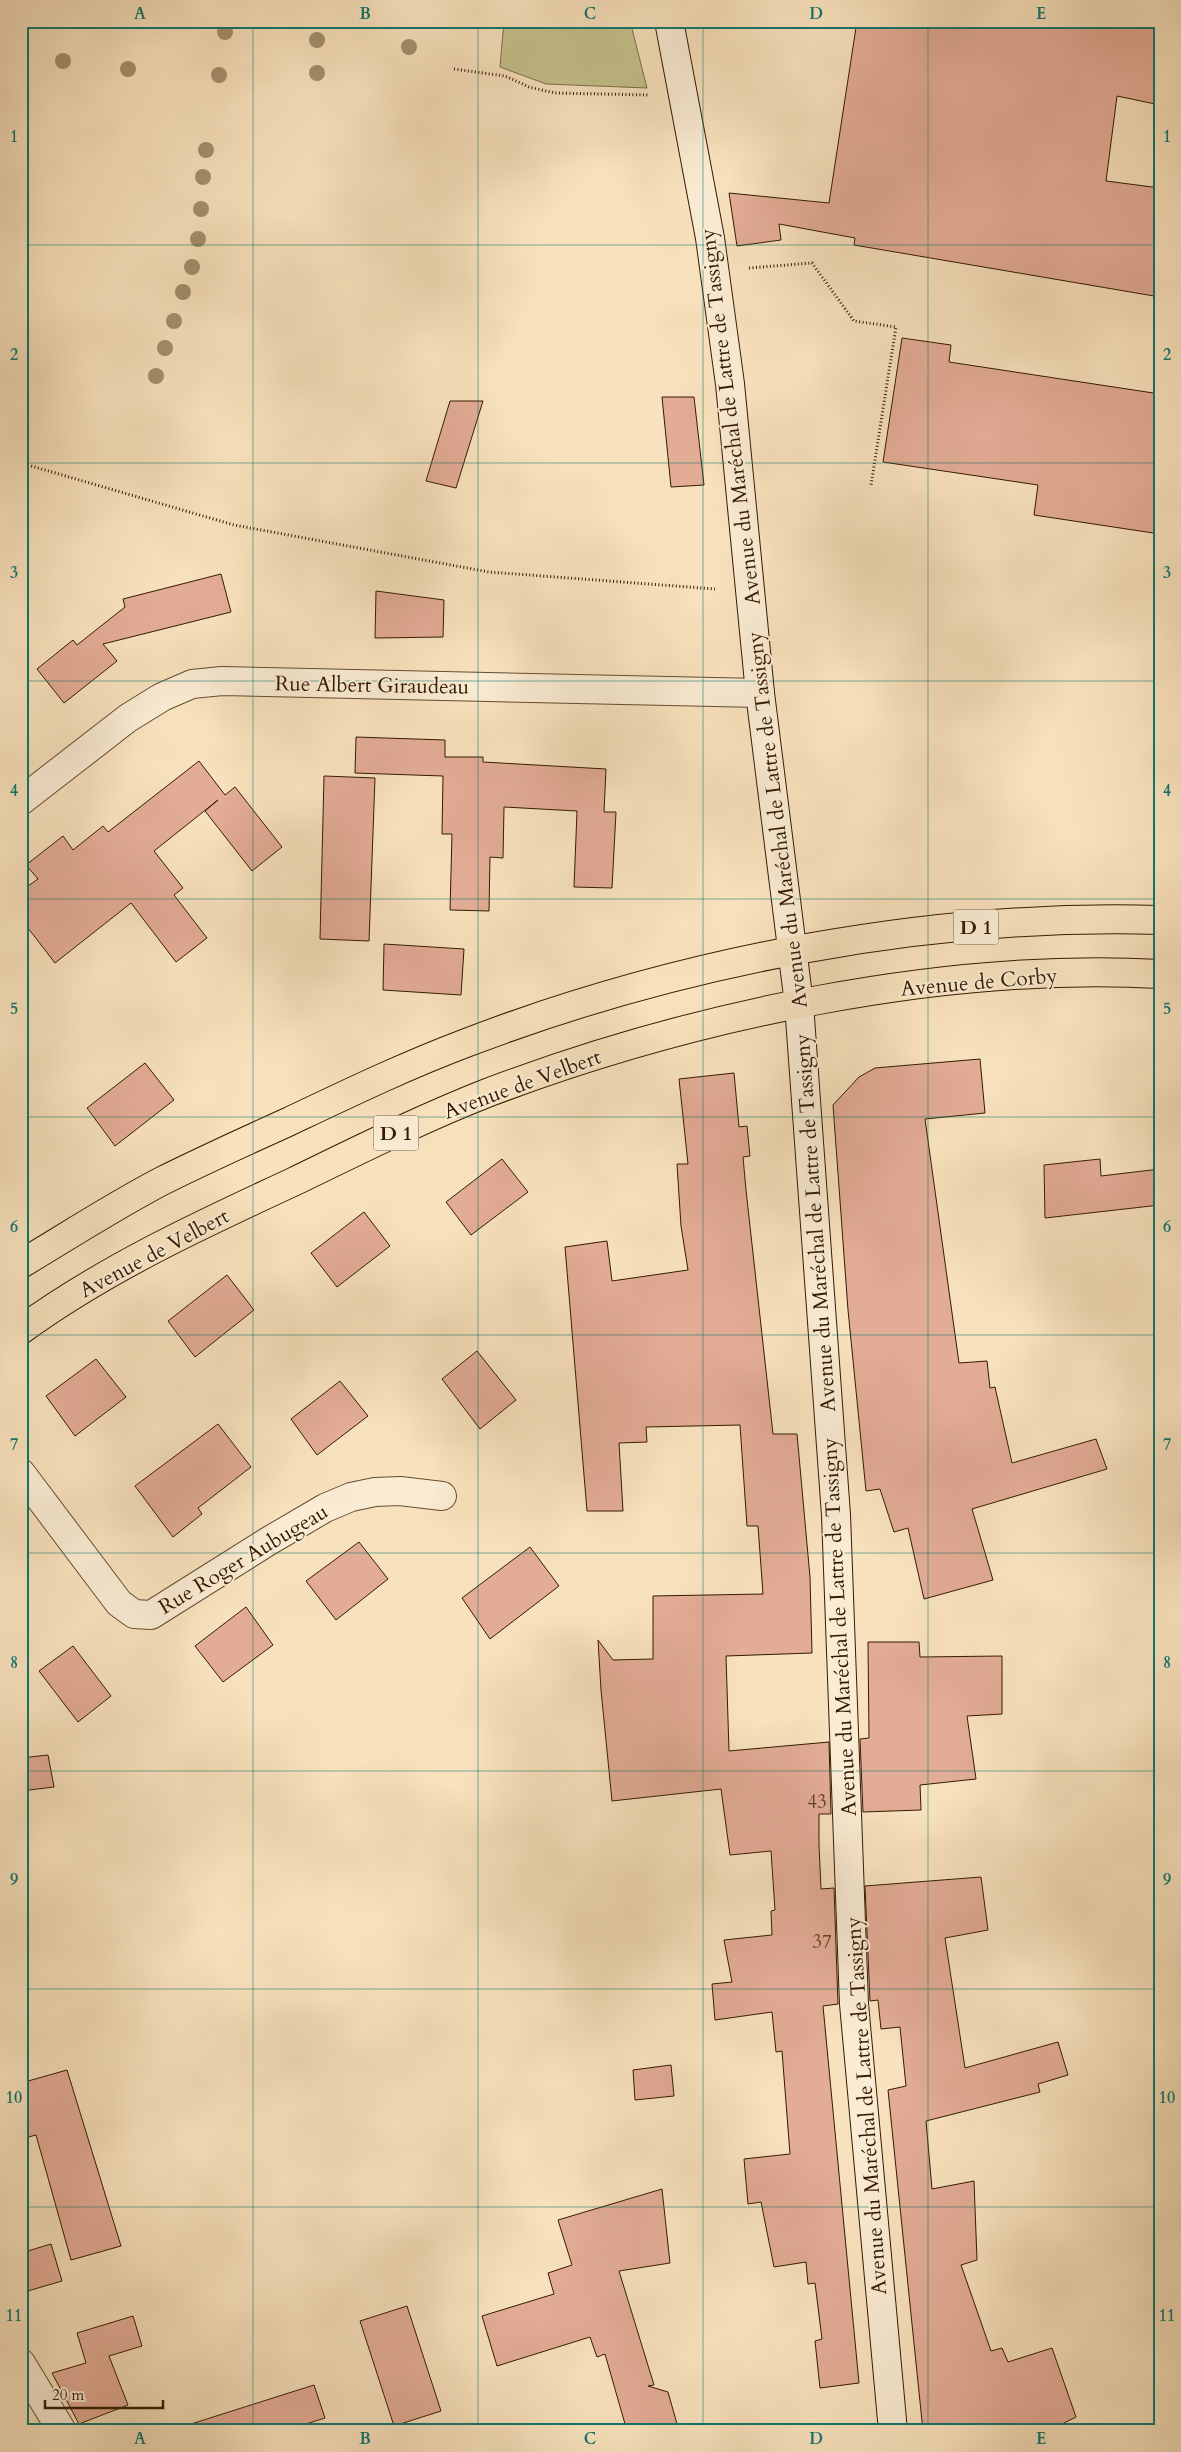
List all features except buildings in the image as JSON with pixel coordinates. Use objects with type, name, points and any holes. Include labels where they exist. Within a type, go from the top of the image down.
[{"type":"main road","name":"Avenue du Maréchal de Lattre de Tassigny","points":[[669,21],[685,96],[715,271],[730,384],[760,693],[794,951],[799,1004],[836,1515],[854,2004],[893,2431]]},
{"type":"main road","name":"Rue Albert Giraudeau","points":[[21,801],[128,718],[162,697],[192,684],[222,681],[760,693]]},
{"type":"main road","name":"D 1","points":[[21,1264],[162,1181],[378,1080],[465,1043],[575,1005],[678,976],[794,951],[925,931],[1039,921],[1160,920]]},
{"type":"main road","name":"Avenue de Corby","points":[[799,1004],[933,983],[1043,974],[1160,974]]},
{"type":"main road","name":"Avenue de Velbert","points":[[21,1330],[45,1313],[116,1270],[190,1230],[402,1130],[486,1094],[595,1057],[682,1031],[799,1004]]},
{"type":"main road","name":"Rue Roger Aubugeau","points":[[21,1473],[119,1603],[134,1614],[151,1616],[267,1542],[325,1508],[351,1497],[375,1492],[442,1496]]},
{"type":"main road","points":[[21,2363],[62,2431]]},
{"type":"path","points":[[454,70],[505,76],[528,88],[554,92],[685,96]]},
{"type":"path","points":[[715,271],[812,263],[854,321],[896,327],[871,485]]},
{"type":"path","points":[[21,463],[234,525],[488,572],[750,591]]},
{"type":"shaded area","points":[[504,21],[630,21],[647,88],[546,84],[500,67]]}]
